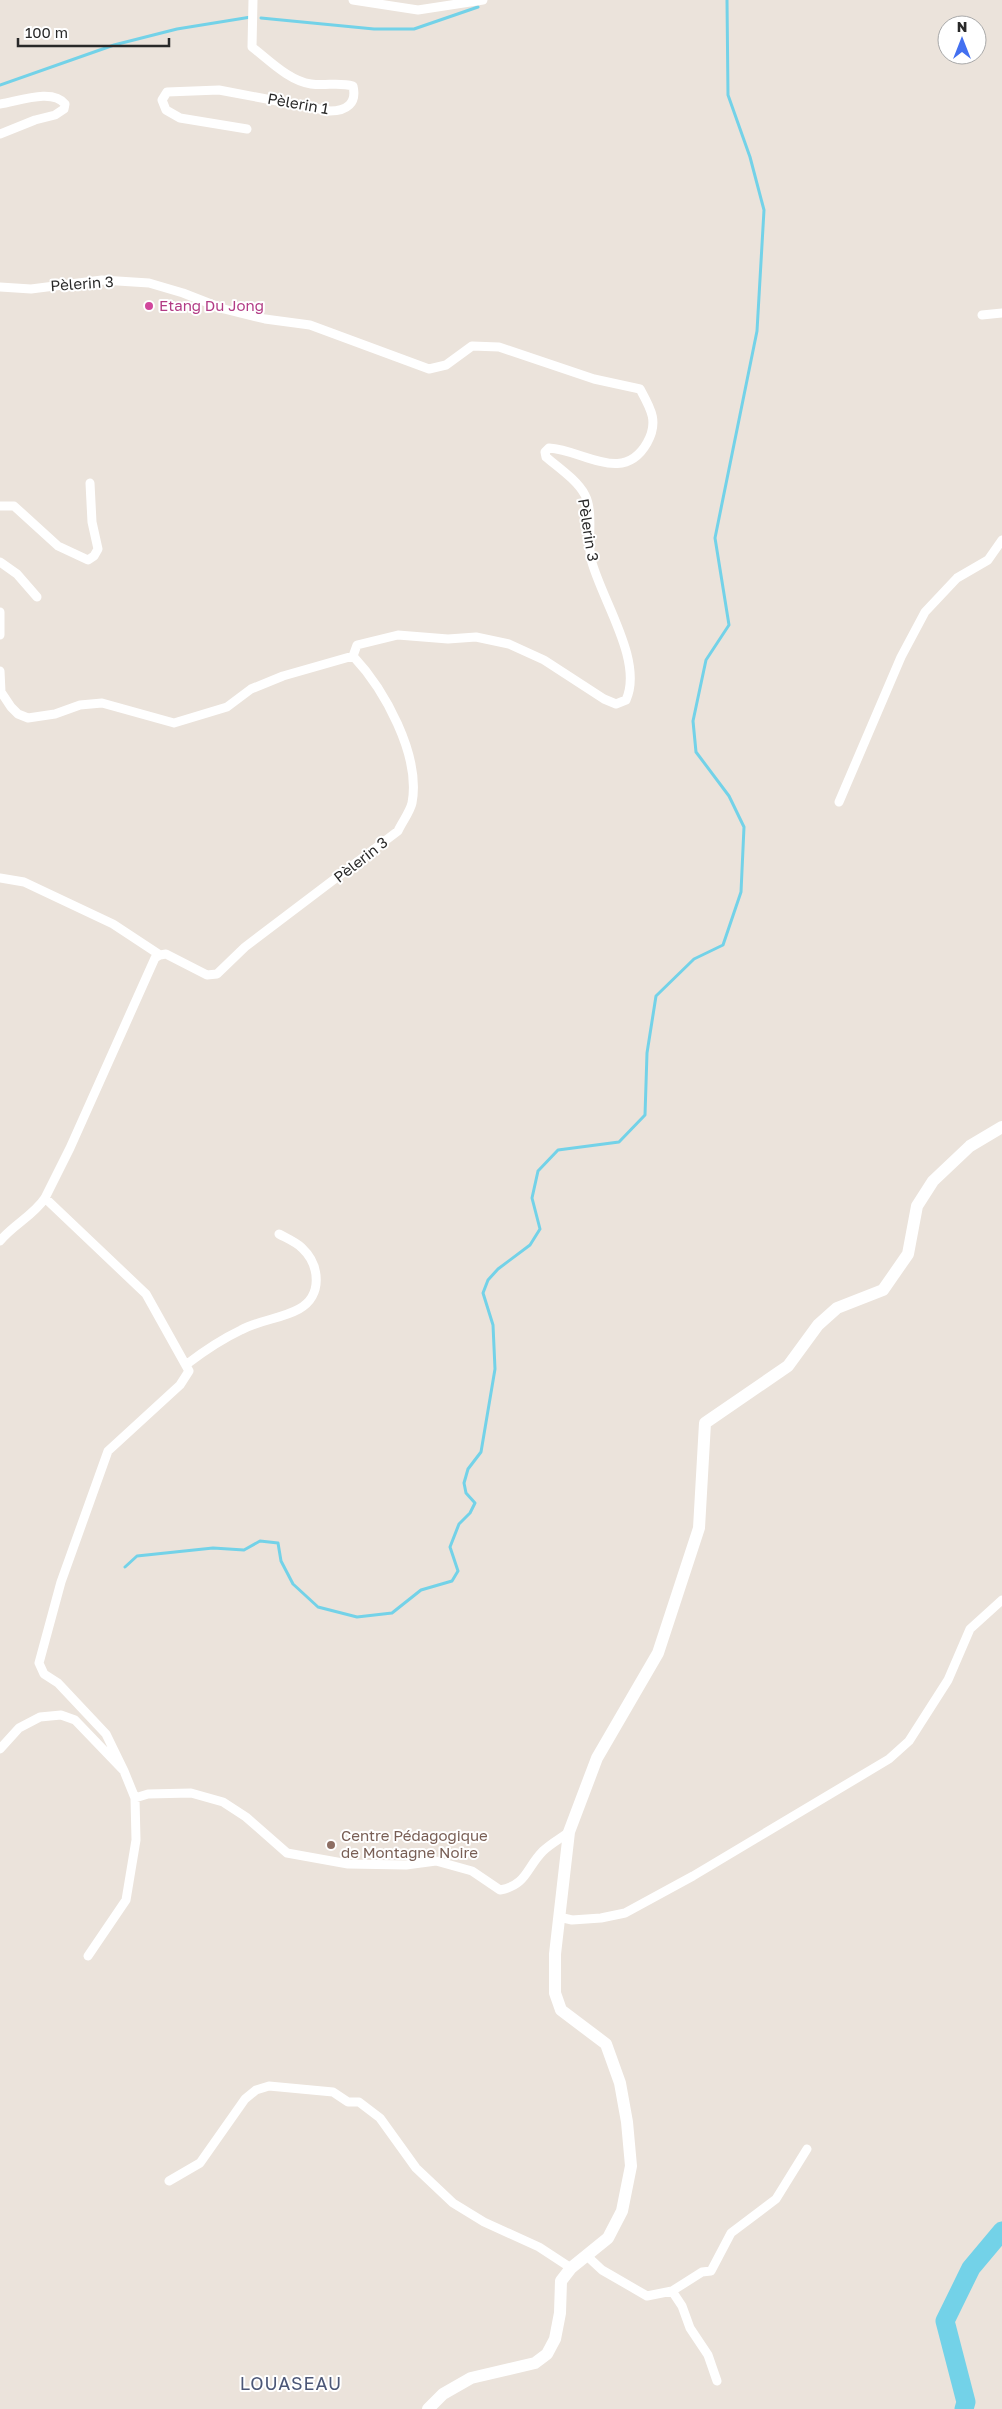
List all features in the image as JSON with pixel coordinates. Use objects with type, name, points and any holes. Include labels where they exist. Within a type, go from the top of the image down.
[{"type":"street","name":"Pèlerin 1","points":[[247,128],[180,118],[166,110],[162,100],[167,92],[219,90],[341,111],[352,104],[355,95],[353,86],[343,83],[310,84],[295,80],[252,48],[253,0]]},
{"type":"street","points":[[353,0],[381,6],[418,10],[483,0]]},
{"type":"street","points":[[0,104],[50,95],[61,99],[65,104],[64,109],[55,115],[35,120],[0,134]]},
{"type":"street","name":"Pèlerin 3","points":[[0,287],[31,288],[102,280],[149,283],[183,293],[224,309],[265,319],[310,325],[429,369],[446,365],[472,346],[499,347],[594,379],[640,389],[654,415],[652,434],[640,454],[626,463],[610,465],[560,449],[549,448],[545,452],[546,457],[586,495],[591,557],[626,651],[632,688],[626,700],[616,704],[604,699],[544,660],[509,644],[476,637],[448,639],[398,635],[357,646],[353,656],[372,677],[403,733],[412,772],[412,803],[398,830],[245,947],[217,974],[207,975],[166,954],[160,954],[113,924],[24,882],[0,878]]},
{"type":"street","points":[[982,315],[1002,313]]},
{"type":"street","points":[[0,506],[14,506],[58,546],[88,560],[94,556],[98,549],[92,522],[90,484]]},
{"type":"street","points":[[839,802],[901,657],[925,612],[958,578],[988,560],[1002,540]]},
{"type":"street","points":[[0,562],[18,574],[37,597]]},
{"type":"street","points":[[0,612],[0,631]]},
{"type":"street","points":[[0,671],[0,692],[14,711],[28,718],[56,714],[80,706],[102,704],[174,724],[227,707],[251,689],[283,676],[353,656]]},
{"type":"street","points":[[0,1241],[10,1230],[40,1206],[45,1198],[70,1148],[155,958],[160,954]]},
{"type":"street","points":[[428,2409],[443,2394],[471,2378],[535,2364],[547,2354],[555,2339],[560,2312],[561,2281],[571,2268],[608,2238],[622,2211],[631,2166],[627,2122],[620,2083],[606,2044],[561,2010],[554,1993],[554,1954],[569,1832],[598,1758],[658,1653],[675,1607],[699,1528],[705,1424],[788,1366],[818,1326],[837,1308],[883,1290],[908,1254],[917,1206],[933,1181],[970,1146],[1002,1127]]},
{"type":"street","points":[[45,1198],[146,1294],[187,1364],[189,1371],[180,1385],[108,1450],[61,1582],[40,1663],[44,1674],[58,1683],[106,1734],[135,1798],[136,1840],[126,1900],[88,1956]]},
{"type":"street","points":[[187,1364],[212,1346],[242,1329],[300,1309],[310,1300],[316,1289],[316,1276],[312,1264],[301,1247],[279,1234]]},
{"type":"street","points":[[559,1917],[572,1920],[600,1918],[625,1912],[693,1876],[889,1760],[909,1741],[948,1680],[970,1629],[1002,1600]]},
{"type":"street","points":[[0,1749],[19,1728],[40,1717],[61,1715],[75,1720],[124,1771]]},
{"type":"street","points":[[135,1798],[148,1794],[192,1793],[223,1802],[246,1817],[287,1852],[348,1864],[406,1865],[436,1861],[472,1871],[500,1890],[512,1888],[521,1881],[543,1851],[569,1832]]},
{"type":"street","points":[[169,2181],[200,2164],[245,2099],[256,2090],[269,2086],[333,2092],[348,2102],[359,2102],[380,2118],[416,2168],[453,2203],[484,2222],[514,2233],[571,2268]]},
{"type":"street","points":[[587,2256],[602,2270],[647,2296],[672,2291],[702,2272],[711,2270],[731,2233],[776,2200],[807,2149]]},
{"type":"street","points":[[672,2291],[682,2306],[690,2328],[708,2355],[717,2381]]},
{"type":"waterway","points":[[125,1567],[137,1556],[213,1548],[244,1550],[260,1541],[278,1543],[281,1561],[293,1584],[318,1607],[357,1617],[392,1613],[421,1590],[452,1581],[458,1571],[450,1547],[459,1524],[470,1513],[475,1503],[466,1493],[464,1483],[468,1469],[481,1452],[495,1369],[493,1325],[483,1293],[488,1280],[498,1269],[530,1245],[540,1229],[532,1198],[538,1171],[558,1150],[619,1142],[645,1115],[647,1053],[656,996],[694,959],[723,945],[741,892],[744,827],[729,796],[696,752],[693,721],[706,660],[729,625],[715,538],[757,331],[764,210],[750,157],[728,95],[727,0]]},
{"type":"waterway","points":[[261,18],[374,29],[414,29],[478,7]]},
{"type":"waterway","points":[[0,85],[114,45],[177,29],[251,17]]},
{"type":"waterway","points":[[964,2409],[966,2402],[945,2321],[971,2268],[1002,2231]]},
{"type":"place","name":"Etang Du Jong","points":[[149,306]]},
{"type":"place","name":"Centre Pédagogique de Montagne Noire","points":[[331,1845]]},
{"type":"district","name":"LOUASEAU","points":[[291,2384]]}]
